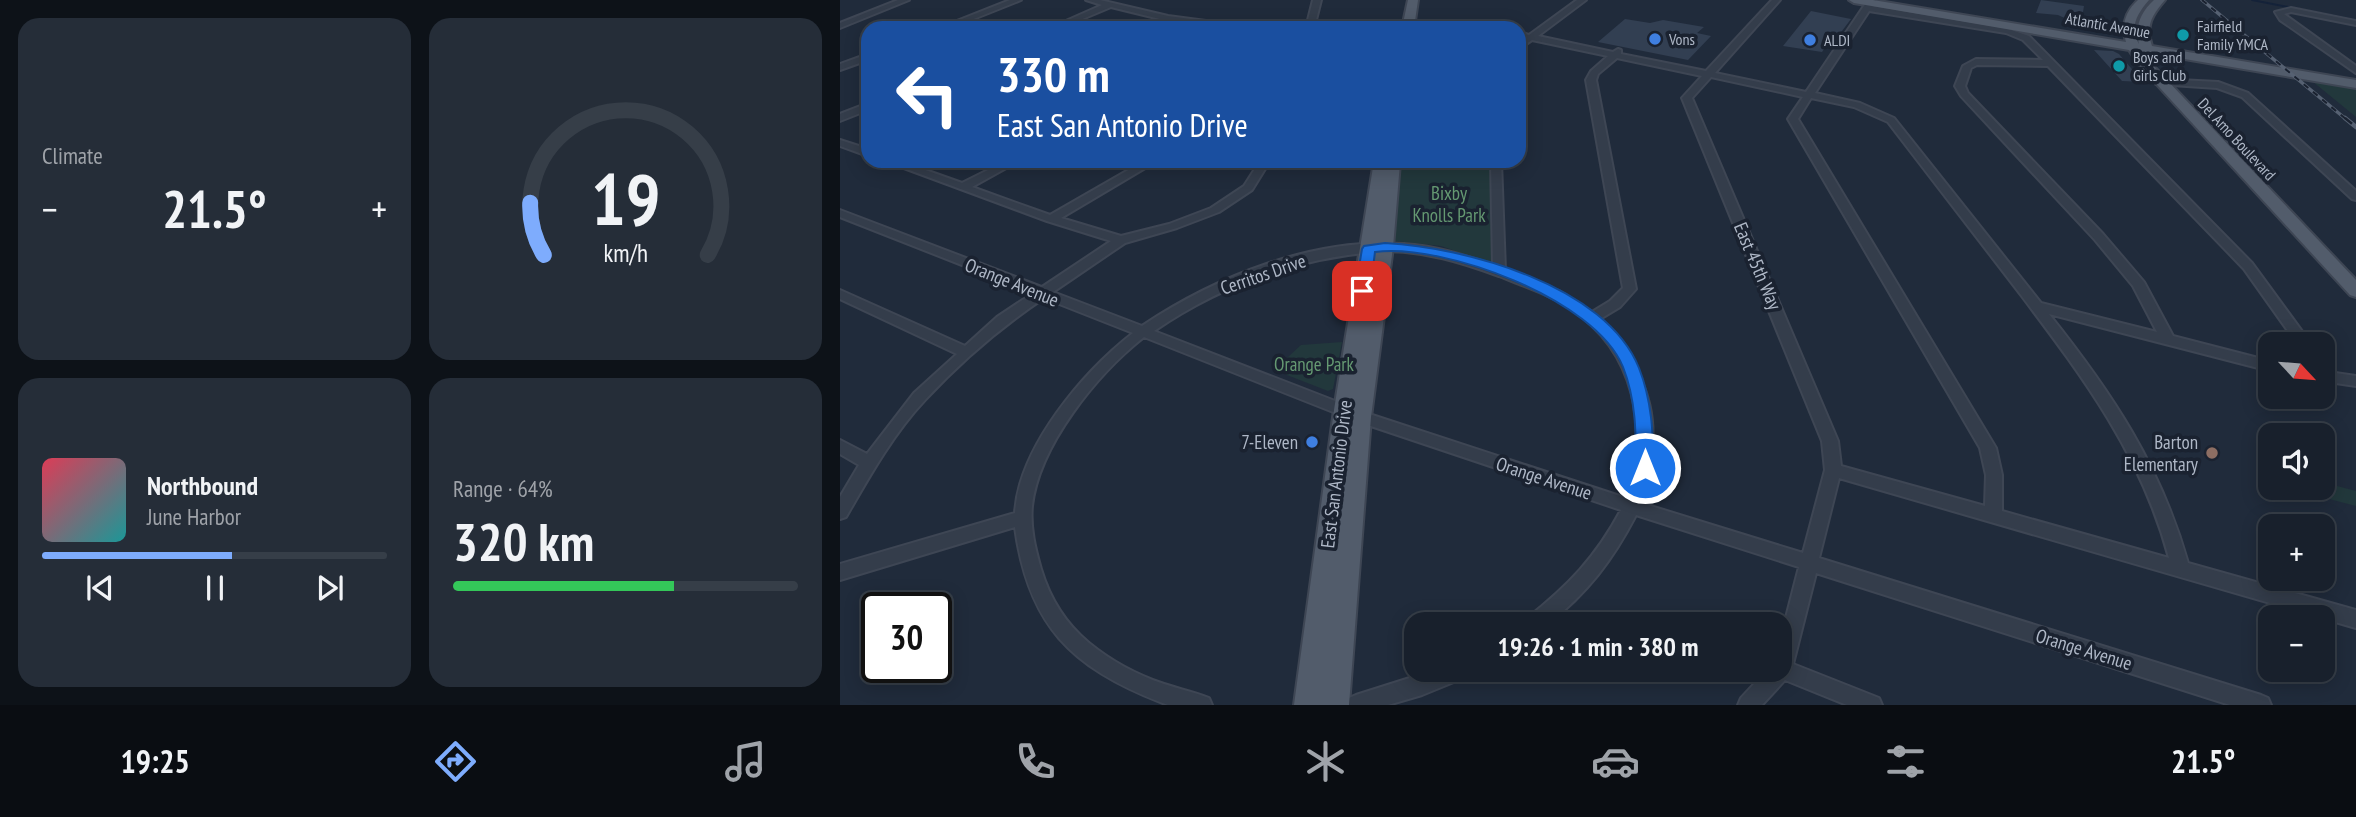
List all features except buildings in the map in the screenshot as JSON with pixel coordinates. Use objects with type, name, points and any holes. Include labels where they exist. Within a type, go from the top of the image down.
[{"type":"main road","points":[[1402,21],[1404,0]]},
{"type":"main road","points":[[1410,21],[1413,0]]},
{"type":"main road","name":"Atlantic Avenue","points":[[1854,0],[2356,82]]},
{"type":"main road","points":[[2138,46],[2128,22],[2134,10],[2144,0]]},
{"type":"main road","points":[[2138,46],[2144,18],[2160,0]]},
{"type":"main road","name":"Del Amo Boulevard","points":[[2138,46],[2166,82],[2356,291]]},
{"type":"main road","name":"Del Amo Boulevard","points":[[2166,82],[2356,273]]},
{"type":"main road","name":"East San Antonio Drive","points":[[1377,248],[1381,168]]},
{"type":"main road","name":"East San Antonio Drive","points":[[1308,705],[1377,248],[1392,168]]},
{"type":"main road","name":"East San Antonio Drive","points":[[1335,705],[1353,414]]},
{"type":"street","points":[[840,26],[905,0]]},
{"type":"street","points":[[962,21],[1017,0]]},
{"type":"street","points":[[1090,0],[1191,21]]},
{"type":"street","points":[[1071,21],[1120,0]]},
{"type":"street","points":[[1312,21],[1317,0]]},
{"type":"street","points":[[1526,41],[1582,0]]},
{"type":"street","name":"East 45th Way","points":[[1776,0],[1687,98],[1830,441],[1833,470],[1792,628]]},
{"type":"street","points":[[1993,515],[1994,475],[1988,448],[1794,124],[1794,117],[1872,3],[2016,33],[2026,38],[2219,234],[2248,266],[2296,332]]},
{"type":"street","points":[[2356,23],[2281,10],[2283,18],[2356,70]]},
{"type":"street","points":[[1161,21],[1168,18]]},
{"type":"street","points":[[1526,34],[1784,86],[1810,95]]},
{"type":"street","points":[[1592,318],[1615,304],[1630,289],[1591,80],[1594,73],[1617,53]]},
{"type":"street","points":[[840,67],[861,60]]},
{"type":"street","points":[[2052,63],[1976,62],[1967,66],[1961,86],[1964,94],[2099,237],[2139,285],[2168,340]]},
{"type":"street","points":[[1709,72],[1868,108],[1891,120],[2086,369],[2133,440],[2166,512],[2181,570]]},
{"type":"street","points":[[1784,86],[1806,86],[1821,76]]},
{"type":"street","points":[[2166,82],[2218,85],[2245,95],[2356,197]]},
{"type":"street","points":[[840,118],[861,109]]},
{"type":"street","points":[[840,143],[861,150]]},
{"type":"street","points":[[910,168],[1051,219],[1121,240]]},
{"type":"street","points":[[963,187],[1000,168]]},
{"type":"street","points":[[1051,219],[1140,168]]},
{"type":"street","points":[[840,512],[869,463],[919,397],[1002,320],[1121,240],[1173,226],[1215,210],[1248,188],[1261,168]]},
{"type":"street","points":[[1496,168],[1499,271]]},
{"type":"street","name":"Orange Avenue","points":[[840,213],[1353,414],[1632,507],[2262,705]]},
{"type":"street","name":"Cerritos Drive","points":[[1022,519],[1035,464],[1051,435],[1094,377],[1142,332],[1194,299],[1258,272],[1313,257],[1377,248],[1421,249],[1475,262],[1538,286],[1592,318],[1615,342],[1630,366],[1639,389],[1644,414],[1645,468],[1632,507],[1615,541],[1592,572],[1547,612]]},
{"type":"street","points":[[840,294],[965,352]]},
{"type":"street","points":[[2036,306],[2258,363]]},
{"type":"street","points":[[2335,376],[2356,381]]},
{"type":"street","points":[[840,446],[869,463]]},
{"type":"street","points":[[1833,470],[2356,619]]},
{"type":"street","points":[[840,572],[1022,519],[1026,546],[1043,599],[1054,618],[1084,651],[1124,677],[1166,696],[1202,705]]},
{"type":"street","points":[[1792,673],[1872,705]]},
{"type":"street","points":[[1356,705],[1429,682]]},
{"type":"street","points":[[1748,705],[1770,682]]},
{"type":"green space","points":[[2312,81],[2356,89],[2356,117]]},
{"type":"green space","name":"Bixby Knolls Park","points":[[1400,168],[1490,168],[1494,264],[1441,246],[1395,241]]},
{"type":"green space","name":"Orange Park","points":[[1342,342],[1333,389],[1328,391],[1274,370],[1301,345]]},
{"type":"green space","points":[[2335,485],[2356,491],[2356,506],[2333,500]]},
{"type":"waterway","points":[[2252,0],[2356,20]]},
{"type":"railway","points":[[2202,0],[2347,120]]},
{"type":"railway","points":[[2345,118],[2356,127]]},
{"type":"place","name":"Fairfield Family YMCA","points":[[2183,35]]},
{"type":"place","name":"Vons","points":[[1655,39]]},
{"type":"place","name":"ALDI","points":[[1810,40]]},
{"type":"place","name":"Boys and Girls Club","points":[[2119,66]]},
{"type":"place","name":"7-Eleven","points":[[1312,442]]},
{"type":"place","name":"Barton Elementary","points":[[2212,453]]},
{"type":"route","points":[[1362,291],[1369,249],[1385,247],[1421,249],[1475,262],[1538,286],[1568,302],[1592,318],[1615,342],[1630,366],[1639,389],[1644,414],[1645,468]]}]
